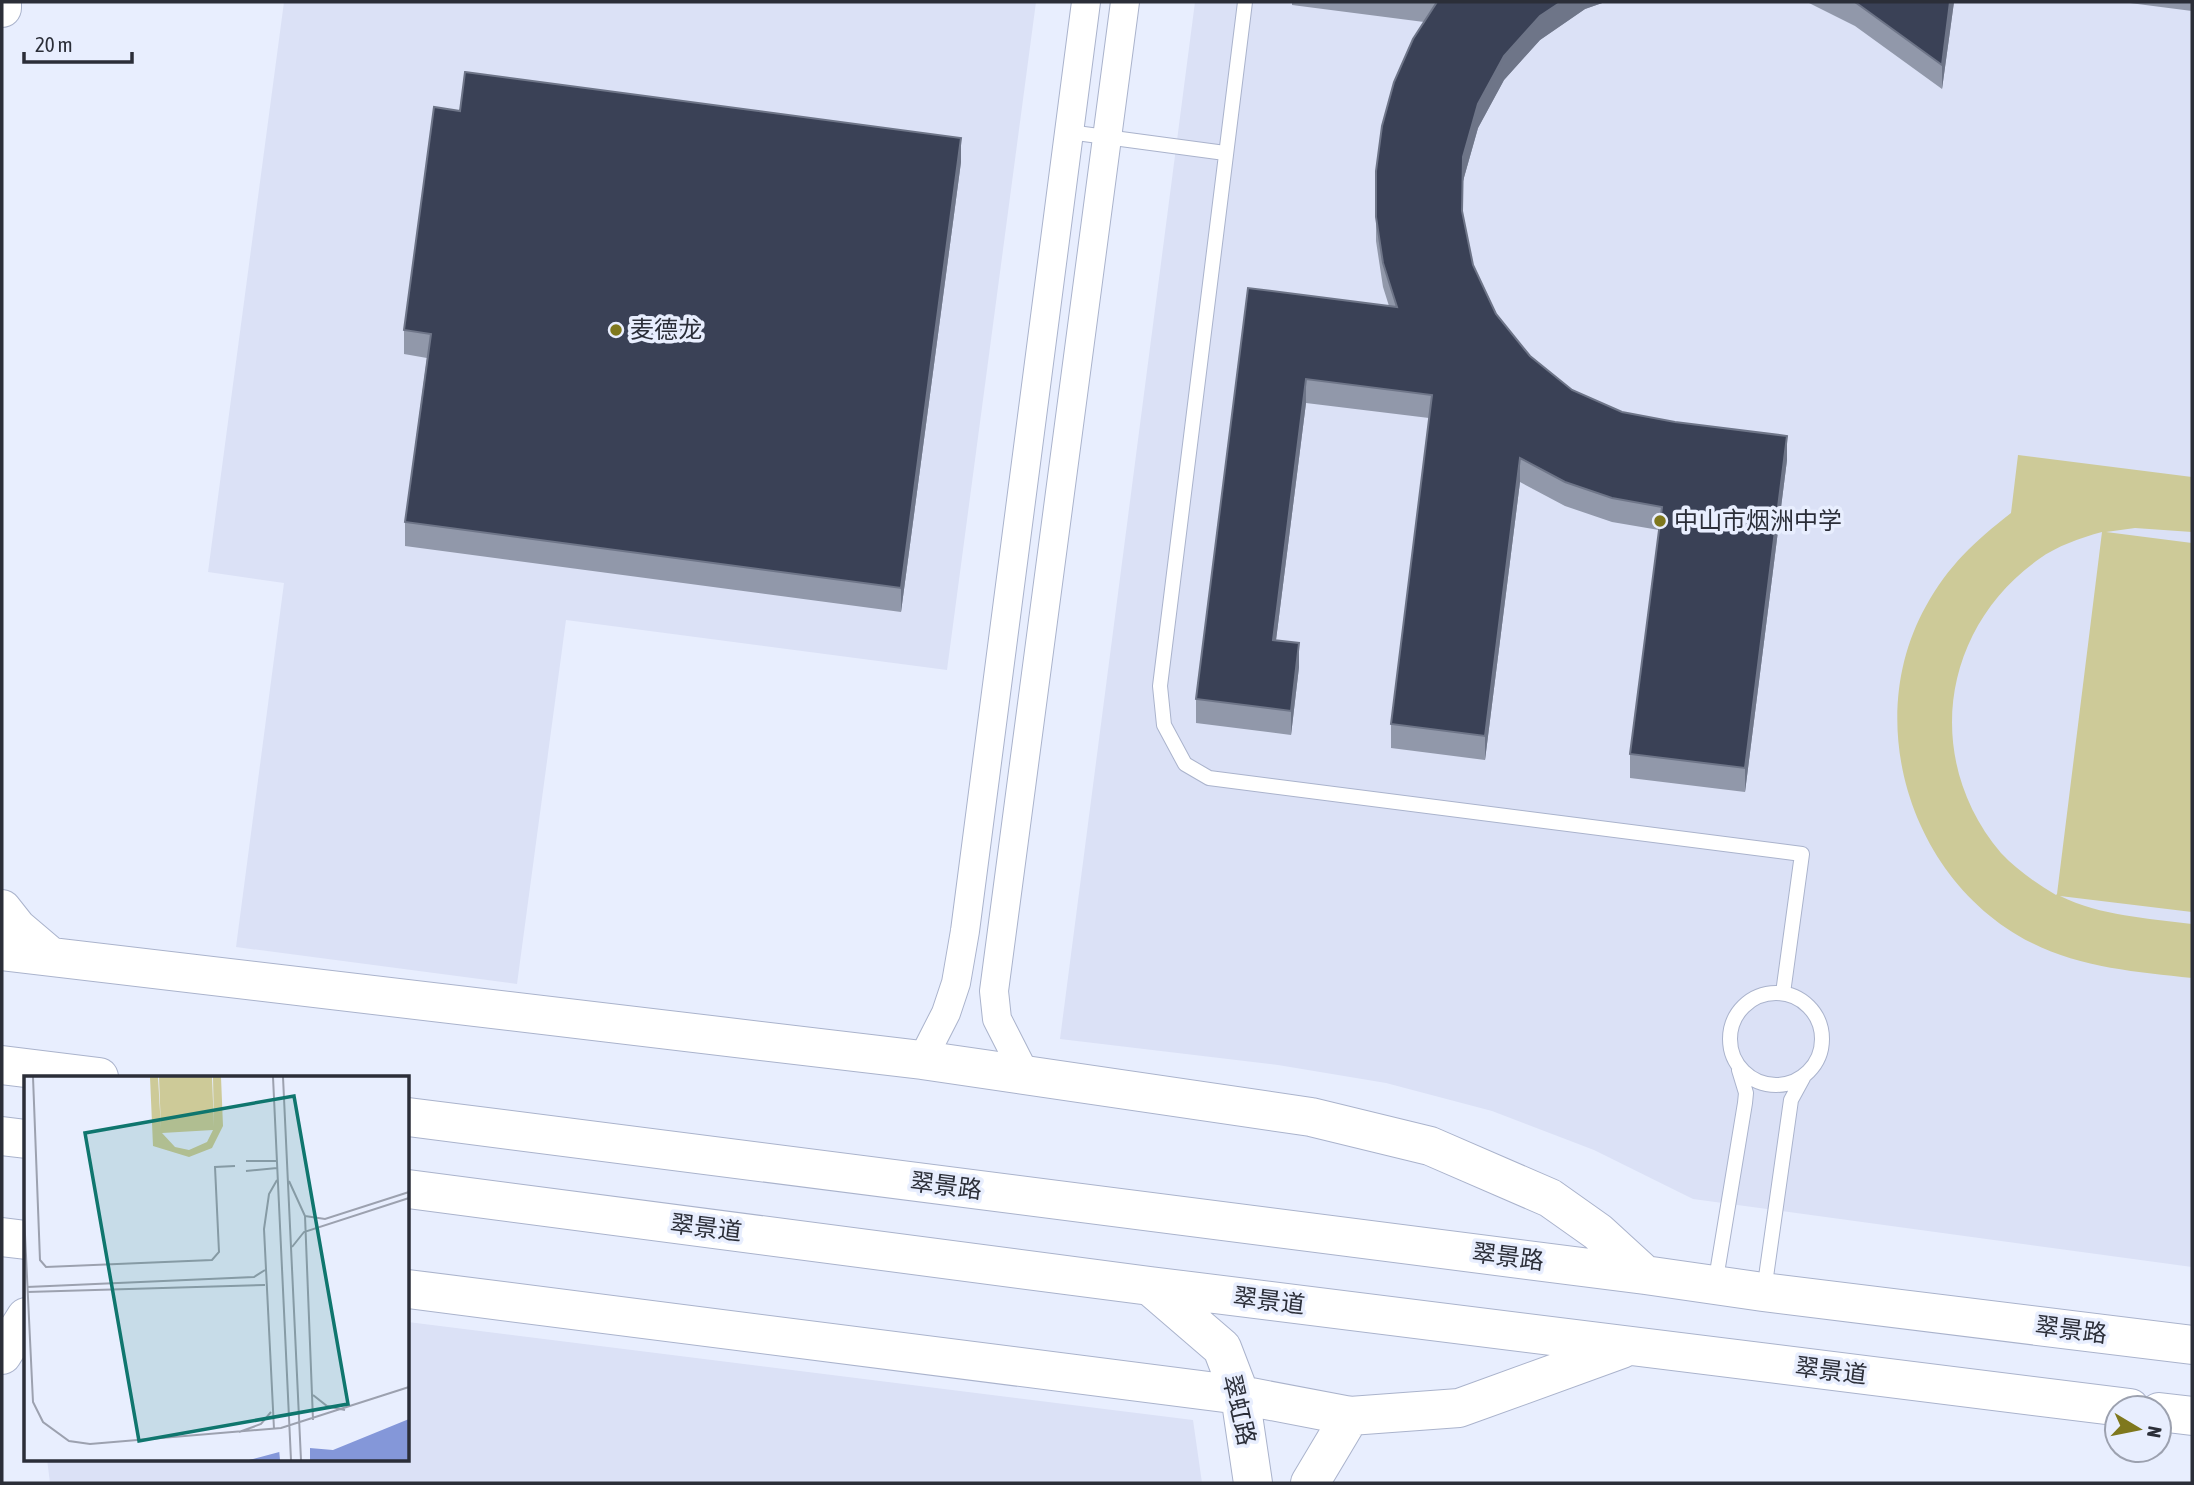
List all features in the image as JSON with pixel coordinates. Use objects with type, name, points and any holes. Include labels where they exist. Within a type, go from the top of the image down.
[{"type":"main road","points":[[2,2],[2,8]]},
{"type":"main road","points":[[2,909],[17,928],[50,956]]},
{"type":"main road","points":[[2,951],[922,1060],[1311,1117],[1430,1146],[1549,1198],[1598,1232],[1645,1275]]},
{"type":"main road","points":[[2,1065],[91,1076]]},
{"type":"main road","name":"翠景路","points":[[410,1117],[2192,1345]]},
{"type":"main road","points":[[2,1136],[24,1139]]},
{"type":"main road","name":"翠景道","points":[[410,1189],[1150,1286],[2103,1405]]},
{"type":"main road","points":[[2,1237],[24,1240]]},
{"type":"main road","name":"翠虹路","points":[[1150,1286],[1222,1348],[1240,1395],[1253,1483]]},
{"type":"main road","points":[[410,1289],[1240,1395],[1350,1416],[1459,1408],[1629,1346]]},
{"type":"main road","points":[[2,1355],[24,1320]]},
{"type":"main road","points":[[2173,1414],[2192,1416]]},
{"type":"main road","points":[[1310,1483],[1350,1416]]},
{"type":"street","points":[[922,1060],[950,1003],[965,931],[1086,2]]},
{"type":"street","points":[[1025,1074],[998,1019],[994,991],[1125,2]]},
{"type":"lane","points":[[1245,2],[1160,686],[1164,725],[1185,764],[1209,778],[1802,855],[1783,993]]},
{"type":"lane","points":[[1069,132],[1225,153]]},
{"type":"lane","points":[[1715,1285],[1745,1103],[1743,1079],[1731,1052],[1733,1021],[1741,1008],[1752,998],[1768,993],[1783,993],[1810,1007],[1818,1019],[1822,1034],[1821,1049],[1815,1063],[1795,1089],[1791,1100],[1763,1292]]},
{"type":"lane","points":[[1738,1066],[1748,1077],[1762,1084],[1777,1086],[1793,1082],[1805,1075]]},
{"type":"shaded area","name":"麦德龙","points":[[284,2],[1036,2],[947,670],[566,620],[517,984],[236,947],[284,583],[208,572]]},
{"type":"shaded area","name":"中山市烟洲中学","points":[[1195,2],[2192,2],[2192,1267],[1693,1199],[1594,1150],[1492,1111],[1386,1083],[1278,1065],[1060,1039]]},
{"type":"shaded area","points":[[2018,455],[2192,477],[2192,532],[2135,528],[2106,532],[2192,543],[2192,912],[2060,896],[2108,912],[2192,924],[2192,978],[2110,968],[2070,958],[2032,943],[1991,916],[1956,882],[1929,842],[1910,797],[1899,749],[1898,700],[1907,652],[1926,606],[1943,579],[1974,544],[2011,513]],"holes":[[[2102,532],[2057,894],[2034,881],[2007,859],[1976,817],[1960,778],[1953,738],[1954,698],[1963,659],[1980,622],[2006,588],[2046,554]]]},
{"type":"shaded area","points":[[410,1322],[1193,1420],[1202,1483],[50,1483],[47,1460],[410,1460]]},
{"type":"building","points":[[1437,2],[1561,2],[1540,16],[1504,56],[1478,104],[1463,157],[1462,211],[1473,265],[1496,314],[1530,356],[1572,390],[1622,412],[1675,422],[1787,436],[1745,768],[1630,754],[1662,507],[1612,498],[1565,482],[1520,458],[1485,736],[1391,724],[1432,395],[1306,379],[1273,640],[1299,643],[1291,711],[1196,699],[1248,288],[1397,307],[1383,263],[1376,217],[1376,171],[1382,126],[1394,82],[1413,39]]},
{"type":"building","points":[[1855,2],[1950,2],[1942,65]]},
{"type":"building","points":[[465,72],[961,138],[901,588],[405,522],[431,334],[404,330],[434,107],[460,111]]},
{"type":"place","name":"麦德龙","points":[[616,330]]},
{"type":"place","name":"中山市烟洲中学","points":[[1660,521]]}]
